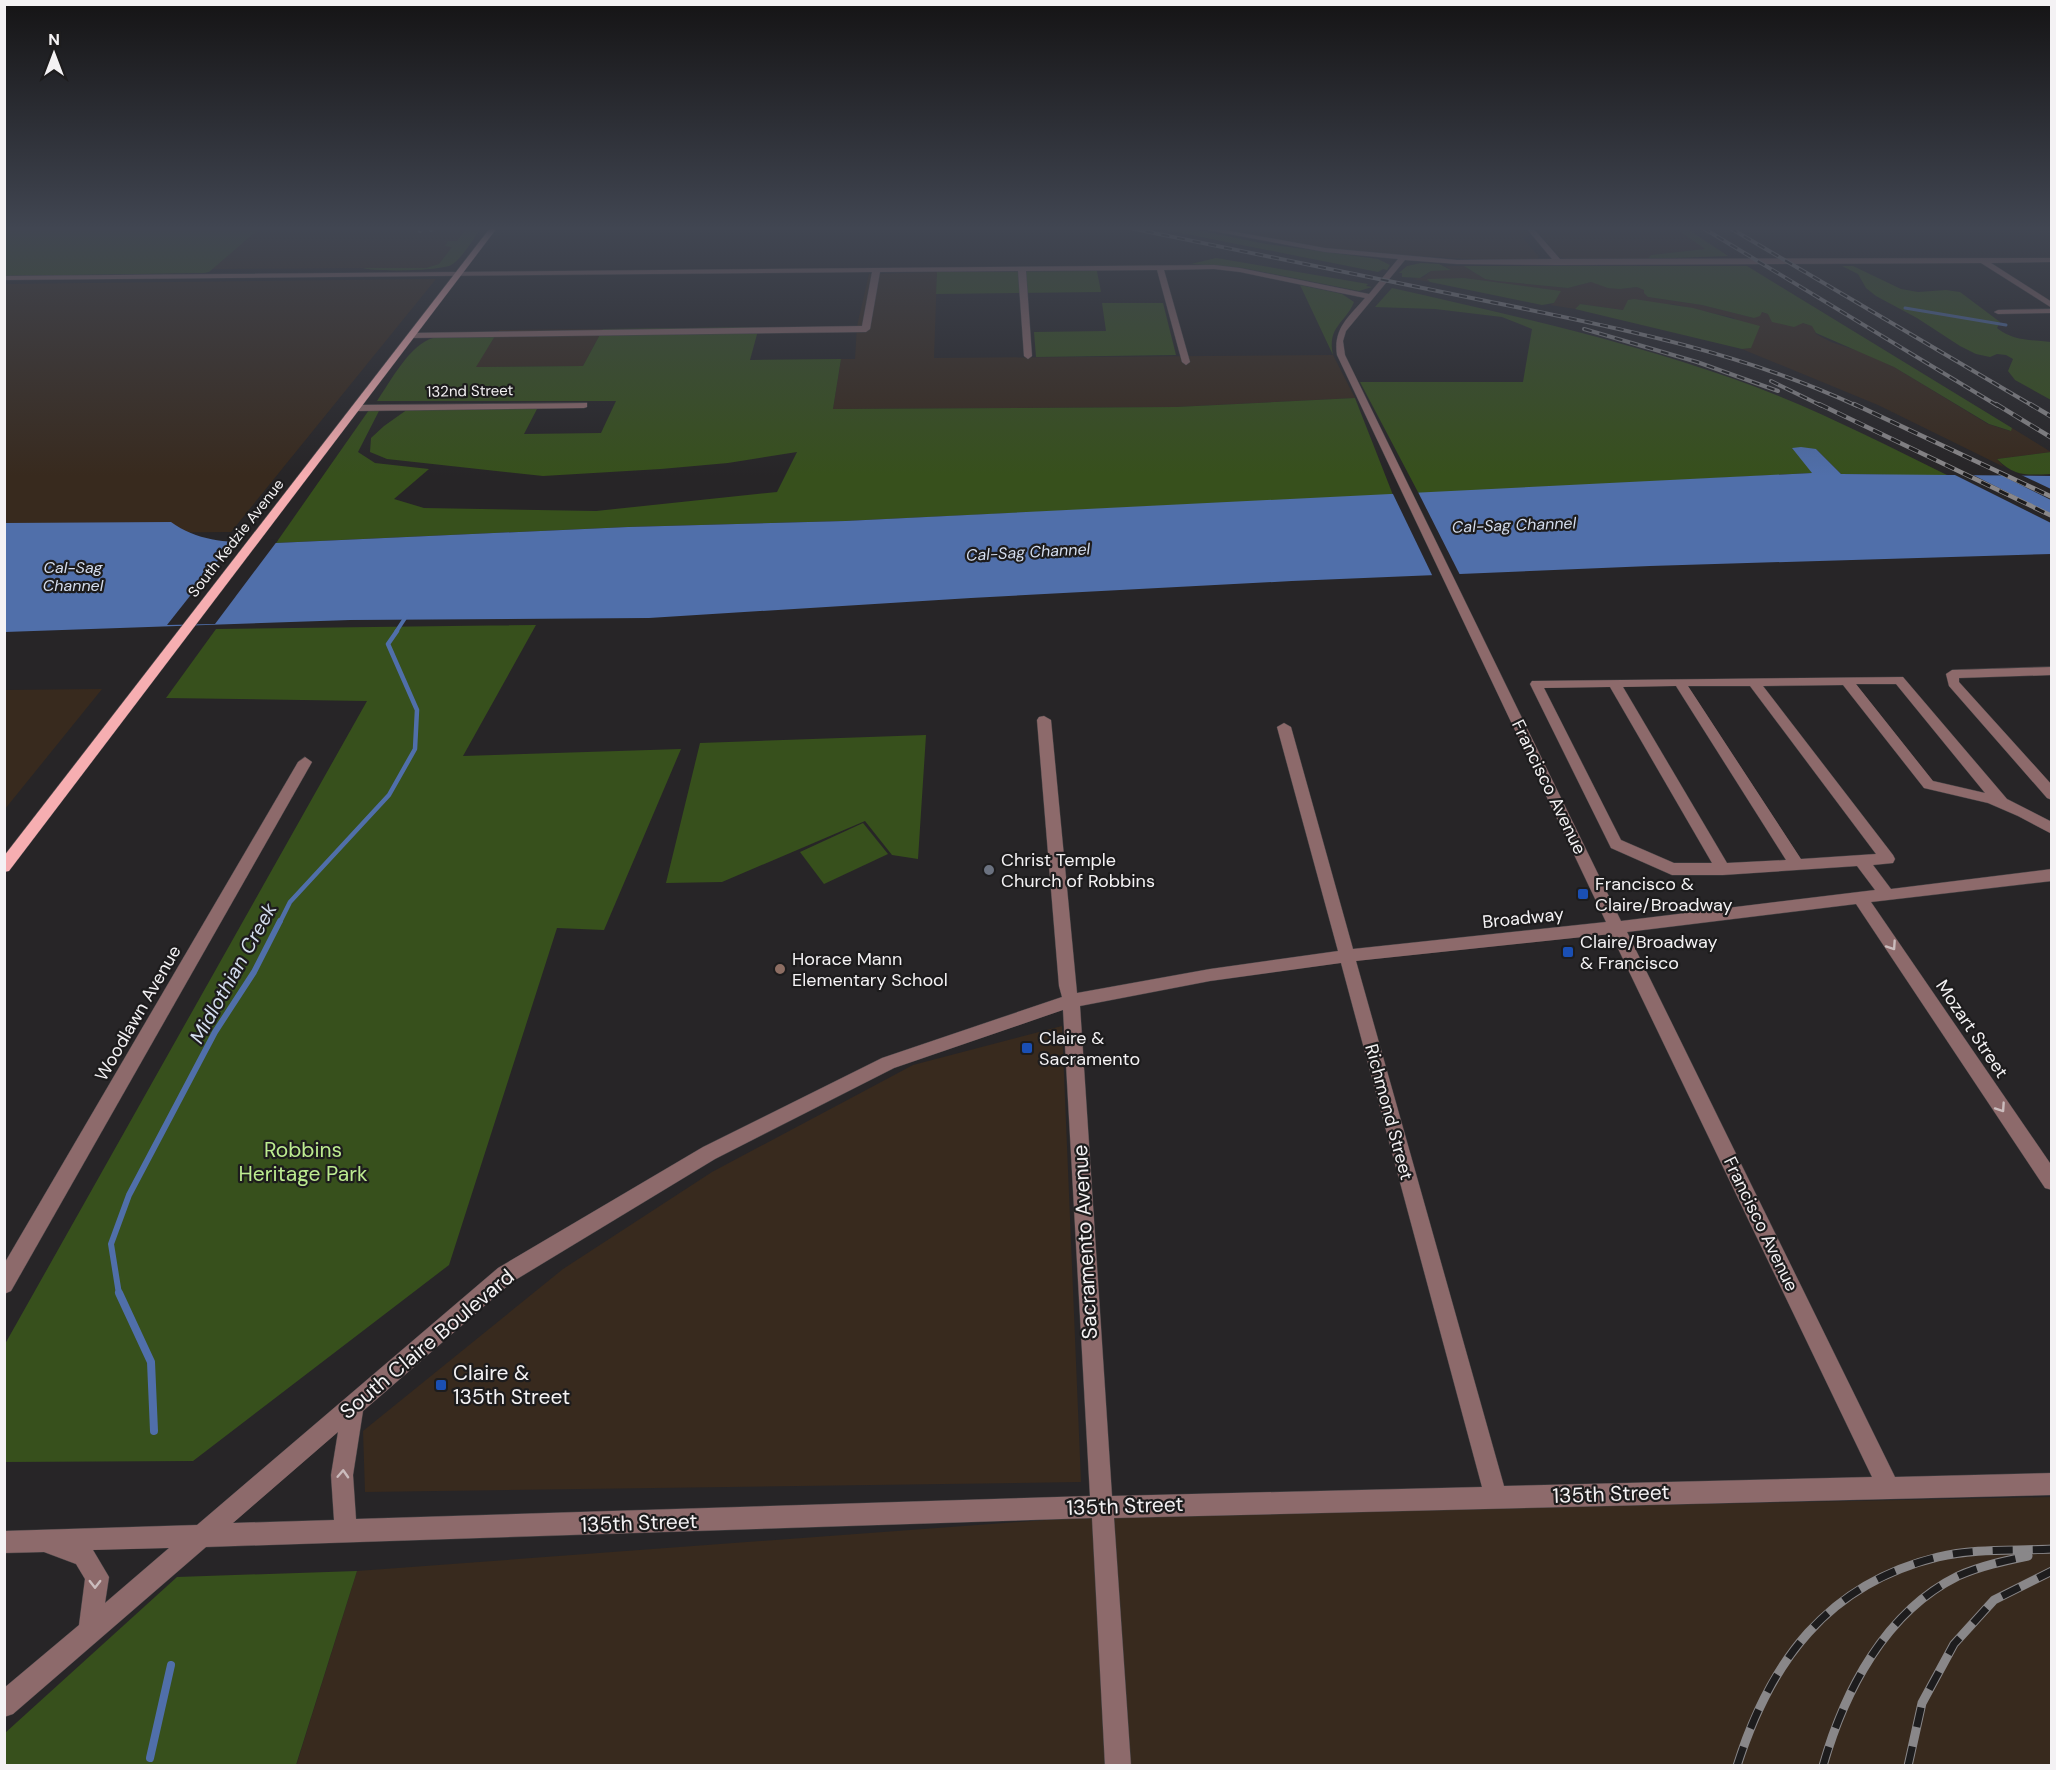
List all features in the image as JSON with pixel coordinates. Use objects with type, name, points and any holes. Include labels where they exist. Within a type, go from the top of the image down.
[{"type":"main road","name":"South Kedzie Avenue","points":[[4,867],[431,311]]},
{"type":"street","points":[[412,335],[866,328],[869,311]]},
{"type":"street","points":[[1025,311],[1028,356]]},
{"type":"street","points":[[1172,311],[1186,362]]},
{"type":"street","name":"Francisco Avenue","points":[[1360,311],[1342,331],[1339,341],[1341,355],[1446,577],[1888,1486]]},
{"type":"street","points":[[1998,312],[2052,311]]},
{"type":"street","name":"132nd Street","points":[[357,408],[584,405]]},
{"type":"street","points":[[2052,671],[1952,674],[1953,683],[2052,795]]},
{"type":"street","points":[[1752,681],[1888,859],[1723,869],[1672,869],[1616,844],[1536,684],[1752,681],[1899,680],[2001,802]]},
{"type":"street","points":[[1847,681],[1929,785],[1965,791],[2001,802],[2052,829]]},
{"type":"street","points":[[1679,682],[1797,865]]},
{"type":"street","points":[[1614,683],[1723,869]]},
{"type":"street","name":"Sacramento Avenue","points":[[1044,720],[1067,986],[1071,1001],[1118,1766]]},
{"type":"street","name":"Richmond Street","points":[[1284,727],[1496,1497]]},
{"type":"street","name":"Woodlawn Avenue","points":[[4,1284],[305,762]]},
{"type":"street","points":[[1861,861],[1887,895]]},
{"type":"street","name":"Broadway","points":[[1071,1001],[1210,975],[1346,956],[1618,927],[2052,875]]},
{"type":"street","name":"Mozart Street","points":[[1860,898],[2052,1182]]},
{"type":"street","name":"South Claire Boulevard","points":[[4,1705],[505,1275],[709,1153],[888,1063],[1071,1001]]},
{"type":"street","points":[[346,1532],[342,1475],[353,1405]]},
{"type":"street","name":"135th Street","points":[[4,1542],[1101,1507],[1888,1486],[2052,1484]]},
{"type":"street","points":[[38,1541],[83,1555],[97,1577],[90,1631]]},
{"type":"shaded area","points":[[4,311],[410,311],[231,532],[5,534]]},
{"type":"shaded area","points":[[861,311],[936,311],[934,358],[1333,355],[1355,398],[1176,407],[833,409],[841,359],[855,359]]},
{"type":"shaded area","points":[[1701,311],[1724,311],[1754,318],[1761,312],[1813,326],[1816,334],[1831,342],[1864,353],[1894,367],[1988,424],[2010,431],[2012,428],[2051,452],[1997,459],[2004,467],[1878,405],[1742,349],[1751,348],[1734,318]]},
{"type":"shaded area","points":[[603,329],[583,366],[475,367],[499,330]]},
{"type":"shaded area","points":[[102,689],[5,809],[5,690]]},
{"type":"shaded area","points":[[1062,1026],[1081,1482],[365,1492],[363,1431],[563,1269],[712,1172],[913,1065]]},
{"type":"shaded area","points":[[2051,1497],[2051,1765],[296,1766],[357,1571],[1099,1516]]},
{"type":"green space","points":[[1103,311],[1165,311],[1176,355],[1036,357],[1034,332],[1106,331]]},
{"type":"green space","points":[[1312,311],[1349,311],[1332,338],[1333,355]]},
{"type":"green space","points":[[1448,311],[1489,311],[1607,340],[1692,365],[1762,389],[1816,412],[1949,476],[1841,474],[1816,449],[1812,473],[1419,494],[1360,382],[1523,382],[1532,329],[1502,317]]},
{"type":"green space","points":[[1582,311],[1703,311],[1760,326],[1751,348],[1742,349]]},
{"type":"green space","points":[[1724,311],[1820,311],[2012,428],[2011,431],[1989,424],[1894,367],[1816,333],[1812,326],[1803,323],[1794,327],[1772,322],[1768,314],[1762,312],[1760,316],[1754,318]]},
{"type":"green space","points":[[1903,311],[1985,311],[2000,322],[1997,328],[2009,335],[2051,342],[2051,400],[2015,380],[2008,371],[2013,359],[2006,355],[1997,354],[1990,357],[1976,354]]},
{"type":"green space","points":[[759,327],[750,360],[841,359],[833,409],[1176,407],[1355,398],[1393,495],[845,521],[628,527],[276,543],[369,410],[380,409],[358,452],[375,463],[429,469],[394,499],[424,508],[596,511],[777,492],[797,452],[728,463],[543,476],[387,459],[370,452],[371,438],[408,409],[537,409],[524,434],[601,433],[616,401],[377,401],[394,374],[416,348],[433,338],[456,335],[495,336],[476,367],[583,366],[603,329]]},
{"type":"green space","points":[[2051,452],[2051,474],[2022,474],[2010,469],[1997,459]]},
{"type":"green space","name":"Robbins Heritage Park","points":[[536,625],[463,756],[681,749],[604,930],[557,928],[449,1265],[193,1461],[5,1462],[5,1344],[367,701],[166,698],[216,629]]},
{"type":"green space","points":[[926,735],[918,859],[892,855],[865,821],[722,882],[666,883],[700,743]]},
{"type":"green space","points":[[863,823],[888,854],[824,884],[800,852]]},
{"type":"green space","points":[[357,1571],[296,1765],[5,1765],[5,1733],[177,1577]]},
{"type":"water","name":"Cal-Sag Channel","points":[[1792,448],[1816,449],[1841,474],[2052,476],[2051,554],[1650,566],[1292,581],[649,618],[350,620],[5,632],[4,523],[171,522],[195,535],[221,541],[276,543],[628,527],[845,521],[1812,473]]},
{"type":"pier","points":[[1951,473],[1969,473],[2051,514],[2051,523]]},
{"type":"pier","points":[[1997,473],[2017,473],[2051,489],[2051,500]]},
{"type":"pier","points":[[1392,492],[1418,492],[1461,577],[1433,577]]},
{"type":"pier","points":[[235,539],[278,540],[215,624],[167,625]]},
{"type":"waterway","points":[[1920,311],[2006,325]]},
{"type":"waterway","name":"Midlothian Creek","points":[[396,632],[407,615]]},
{"type":"waterway","name":"Midlothian Creek","points":[[280,922],[290,902],[389,795],[415,749],[417,710],[388,644],[397,631]]},
{"type":"waterway","name":"Midlothian Creek","points":[[119,1294],[111,1244],[129,1195],[215,1032],[254,972],[280,921]]},
{"type":"waterway","name":"Midlothian Creek","points":[[119,1293],[151,1362],[154,1431]]},
{"type":"waterway","name":"Midlothian Creek","points":[[150,1758],[171,1665]]},
{"type":"railway","points":[[1535,311],[1677,343],[1723,356],[1769,370],[1857,406]]},
{"type":"railway","points":[[1840,311],[1998,406]]},
{"type":"railway","points":[[1871,311],[2033,406]]},
{"type":"railway","points":[[1584,329],[1697,362],[1778,391]]},
{"type":"railway","points":[[1771,381],[1822,406]]},
{"type":"railway","points":[[1819,404],[2052,516]]},
{"type":"railway","points":[[1854,404],[2052,497]]},
{"type":"railway","points":[[1996,404],[2052,438]]},
{"type":"railway","points":[[2030,404],[2052,417]]},
{"type":"railway","points":[[1737,1766],[1767,1693],[1786,1661],[1808,1633],[1834,1608],[1864,1586],[1899,1569],[1952,1554],[2052,1549]]},
{"type":"railway","points":[[1823,1766],[1843,1710],[1856,1683],[1889,1632],[1909,1610],[1932,1591],[1958,1576],[2028,1556]]},
{"type":"railway","points":[[1908,1766],[1922,1703],[1954,1644],[1994,1600],[2052,1571]]},
{"type":"place","name":"Christ Temple Church of Robbins","points":[[989,870]]},
{"type":"place","name":"Francisco & Claire/Broadway","points":[[1583,894]]},
{"type":"place","name":"Claire/Broadway & Francisco","points":[[1568,952]]},
{"type":"place","name":"Horace Mann Elementary School","points":[[780,969]]},
{"type":"place","name":"Claire & Sacramento","points":[[1027,1048]]},
{"type":"place","name":"Claire & 135th Street","points":[[441,1385]]}]
